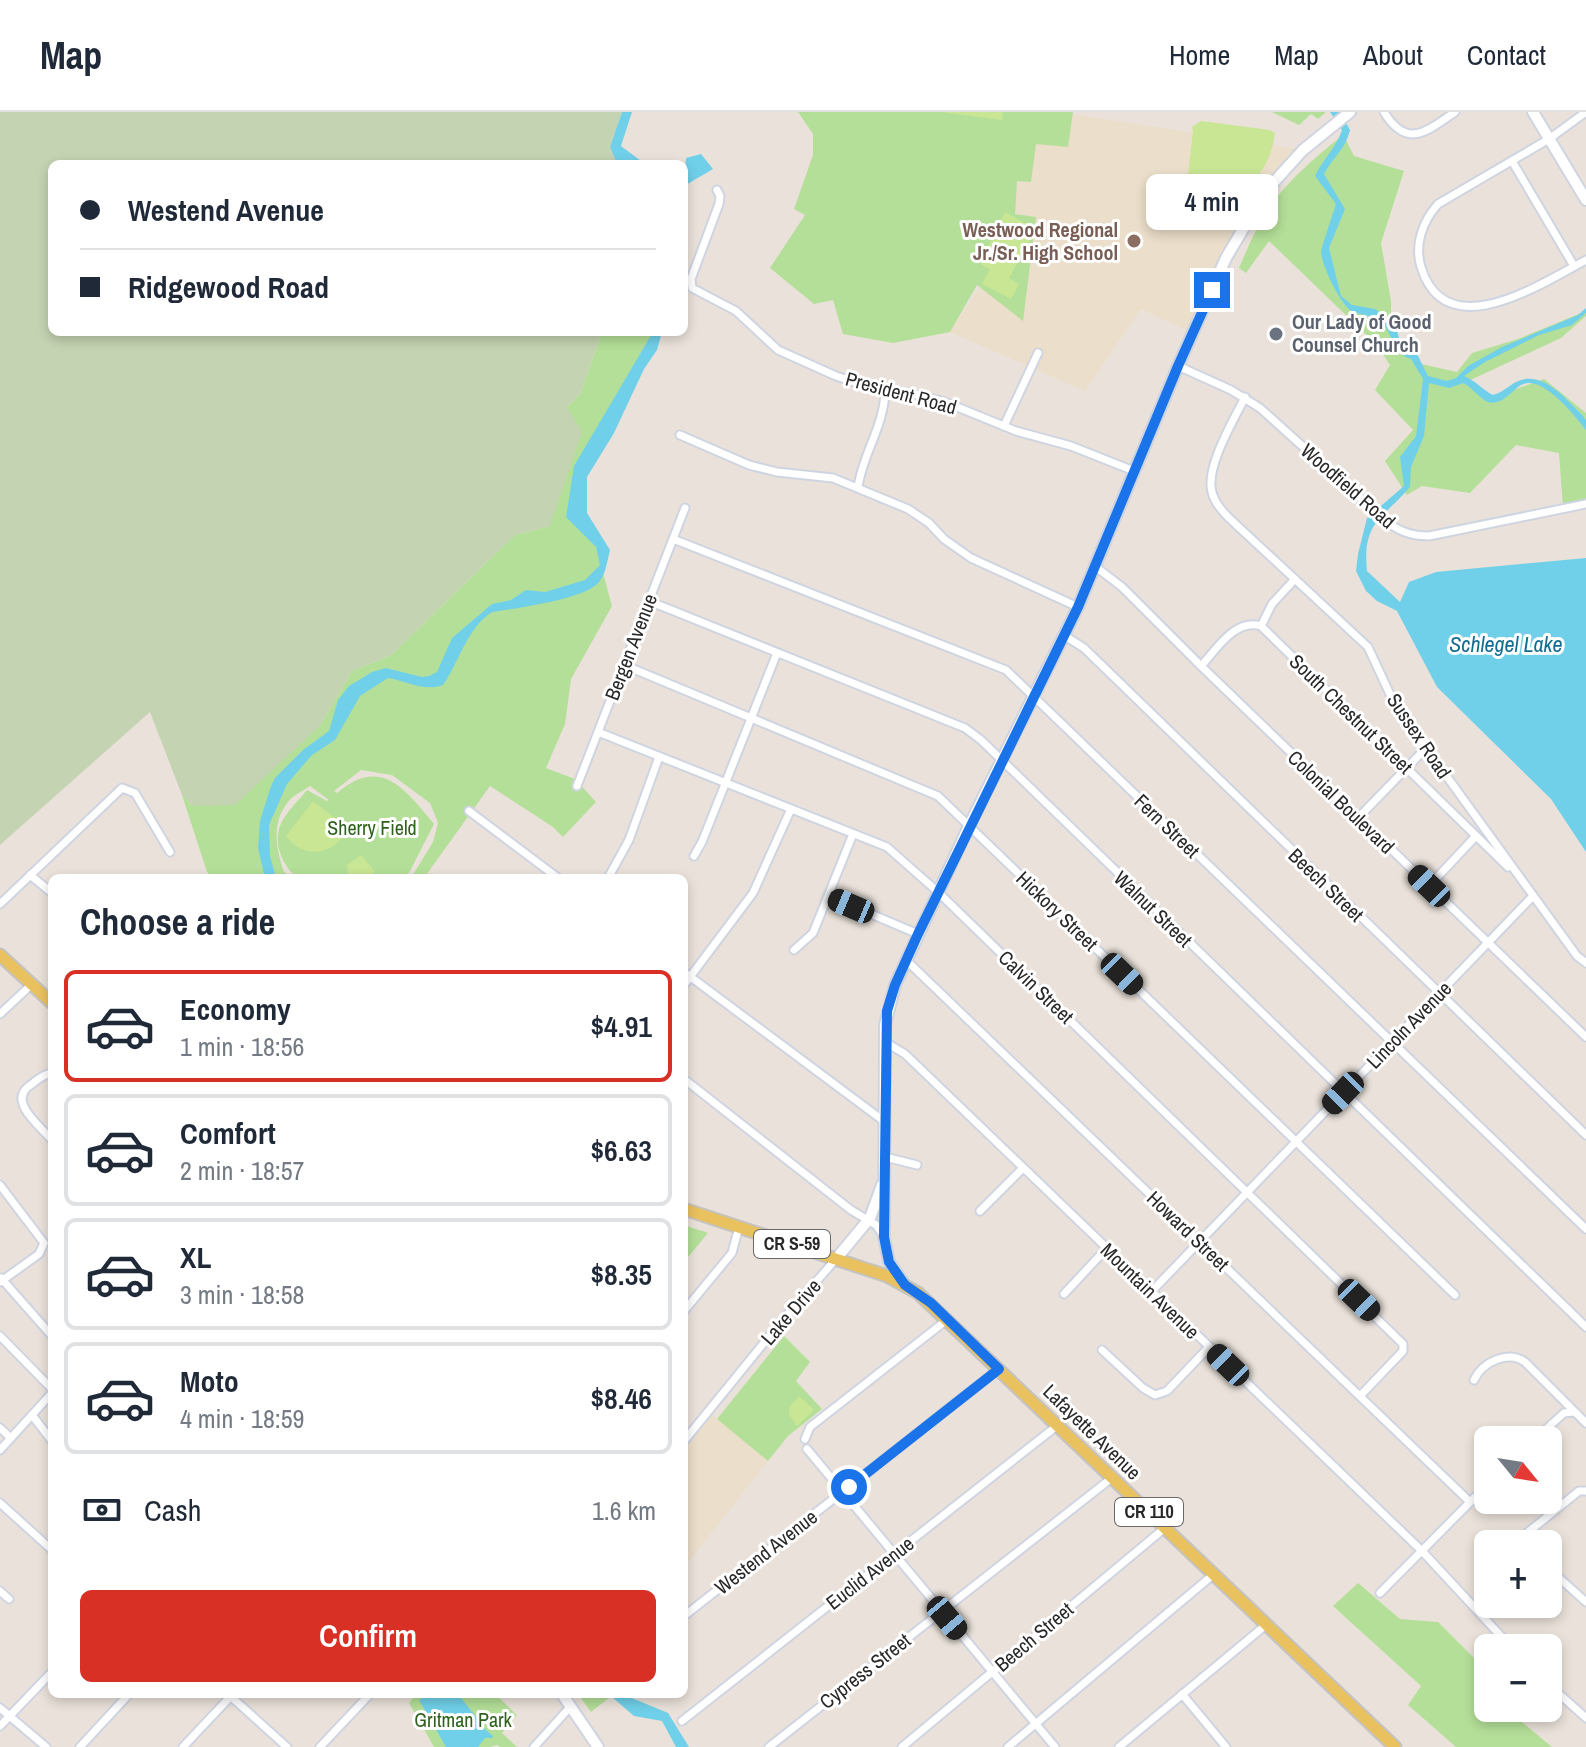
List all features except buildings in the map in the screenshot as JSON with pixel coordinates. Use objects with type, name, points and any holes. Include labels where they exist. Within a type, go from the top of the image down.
[{"type":"main road","points":[[1533,112],[1586,200]]},
{"type":"main road","name":"CR 110","points":[[902,1283],[889,1262],[884,1237],[885,1042],[890,999],[969,826],[1065,636],[1226,258],[1254,208],[1278,176],[1349,113]]},
{"type":"main road","points":[[0,955],[48,999]]},
{"type":"main road","name":"Lake Drive","points":[[836,1259],[868,1221],[885,1176]]},
{"type":"main road","name":"CR S-59","points":[[688,1210],[902,1283]]},
{"type":"main road","name":"Lafayette Avenue","points":[[902,1283],[948,1319],[1395,1747]]},
{"type":"main road","points":[[565,1698],[599,1747]]},
{"type":"street","points":[[1384,112],[1395,127],[1413,134],[1427,131],[1455,112]]},
{"type":"street","points":[[1586,112],[1549,139],[1445,199],[1431,212],[1419,242],[1420,262],[1426,279],[1436,292],[1452,302],[1480,307],[1515,297],[1586,260]]},
{"type":"street","points":[[1512,161],[1574,266]]},
{"type":"street","name":"President Road","points":[[717,190],[719,204],[691,279],[692,288],[736,311],[765,340],[789,356],[850,382],[930,397],[1134,471]]},
{"type":"street","points":[[1004,426],[1038,353]]},
{"type":"street","name":"Woodfield Road","points":[[1178,366],[1245,397],[1400,531],[1429,536],[1586,504]]},
{"type":"street","points":[[858,487],[882,418],[885,391]]},
{"type":"street","name":"Sussex Road","points":[[1245,397],[1214,466],[1212,492],[1229,518],[1368,647],[1395,705],[1577,956],[1586,963]]},
{"type":"street","points":[[680,435],[749,465],[777,472],[819,475],[858,487],[919,515],[971,558],[1078,607]]},
{"type":"street","name":"Bergen Avenue","points":[[577,786],[685,508]]},
{"type":"street","name":"Fern Street","points":[[673,539],[1006,670],[1586,1229]]},
{"type":"street","name":"Colonial Boulevard","points":[[1096,567],[1122,587],[1586,1037]]},
{"type":"street","points":[[1201,666],[1237,628],[1248,624],[1261,626],[1272,604],[1295,579]]},
{"type":"street","name":"Walnut Street","points":[[649,601],[965,728],[1586,1327]]},
{"type":"street","name":"South Chestnut Street","points":[[1261,626],[1523,882]]},
{"type":"street","name":"Beech Street","points":[[1065,636],[1084,648],[1586,1135]]},
{"type":"street","points":[[694,856],[777,653]]},
{"type":"street","name":"Hickory Street","points":[[624,665],[929,790],[1455,1295]]},
{"type":"street","name":"Calvin Street","points":[[598,732],[887,847],[938,892],[1403,1344],[1404,1348],[1360,1396]]},
{"type":"street","points":[[1358,818],[1426,748]]},
{"type":"street","points":[[610,874],[629,840],[659,757]]},
{"type":"street","points":[[0,904],[118,790],[126,788],[135,793],[170,852]]},
{"type":"street","points":[[688,973],[753,893],[791,809]]},
{"type":"street","points":[[469,811],[553,874]]},
{"type":"street","points":[[794,950],[813,933],[853,834]]},
{"type":"street","points":[[1429,886],[1476,836]]},
{"type":"street","points":[[30,875],[48,890]]},
{"type":"street","points":[[829,896],[918,934]]},
{"type":"street","name":"Lincoln Avenue","points":[[1151,1292],[1533,896]]},
{"type":"street","name":"Howard Street","points":[[906,960],[1470,1502]]},
{"type":"street","points":[[688,975],[885,1122]]},
{"type":"street","points":[[0,1014],[32,984]]},
{"type":"street","name":"Mountain Avenue","points":[[885,1042],[905,1054],[1422,1551],[1499,1634]]},
{"type":"street","points":[[48,1074],[24,1090],[20,1098],[22,1106],[48,1135]]},
{"type":"street","points":[[688,1082],[879,1228],[884,1237]]},
{"type":"street","points":[[885,1157],[917,1165]]},
{"type":"street","points":[[980,1211],[1023,1168]]},
{"type":"street","points":[[0,1185],[44,1243],[39,1254],[1,1280],[48,1332]]},
{"type":"street","points":[[688,1306],[732,1253],[739,1227]]},
{"type":"street","points":[[1064,1294],[1106,1249]]},
{"type":"street","name":"Lake Drive","points":[[688,1436],[836,1259]]},
{"type":"street","points":[[805,1439],[810,1427],[948,1319]]},
{"type":"street","points":[[0,1336],[48,1387]]},
{"type":"street","points":[[1102,1350],[1143,1388],[1155,1395],[1167,1391],[1209,1347]]},
{"type":"street","points":[[1474,1380],[1475,1375],[1499,1358],[1515,1356],[1556,1391],[1586,1423]]},
{"type":"street","name":"Westend Avenue","points":[[688,1613],[999,1369]]},
{"type":"street","points":[[0,1450],[48,1396]]},
{"type":"street","points":[[1550,1426],[1564,1413],[1573,1412]]},
{"type":"street","points":[[32,1415],[48,1436]]},
{"type":"street","name":"Euclid Avenue","points":[[682,1721],[1058,1425]]},
{"type":"street","points":[[0,1428],[11,1438]]},
{"type":"street","points":[[807,1449],[1055,1747]]},
{"type":"street","name":"Cypress Street","points":[[769,1747],[1113,1477]]},
{"type":"street","points":[[1535,1530],[1579,1491],[1586,1491]]},
{"type":"street","points":[[1380,1593],[1474,1498]]},
{"type":"street","points":[[0,1503],[48,1546]]},
{"type":"street","name":"Beech Street","points":[[902,1747],[1166,1527]]},
{"type":"street","points":[[1008,1747],[1214,1574]]},
{"type":"street","points":[[1562,1581],[1586,1602]]},
{"type":"street","points":[[0,1591],[9,1599]]},
{"type":"street","points":[[1119,1747],[1267,1624]]},
{"type":"street","points":[[0,1726],[48,1676]]},
{"type":"street","points":[[1182,1694],[1226,1747]]},
{"type":"street","points":[[1562,1697],[1586,1718]]},
{"type":"street","points":[[80,1747],[125,1698]]},
{"type":"street","points":[[183,1747],[227,1698]]},
{"type":"street","points":[[233,1698],[287,1747]]},
{"type":"street","points":[[320,1747],[366,1698]]},
{"type":"street","points":[[534,1747],[571,1706]]},
{"type":"street","points":[[0,1708],[46,1747]]},
{"type":"shaded area","name":"Westwood Regional Jr./Sr. High School","points":[[1072,114],[1303,150],[1265,192],[1192,333],[1141,309],[1085,391],[950,332],[982,284],[1035,217],[1015,214],[1017,180],[1031,182],[1036,143]]},
{"type":"shaded area","points":[[706,1413],[717,1418],[768,1461],[688,1563],[688,1436]]},
{"type":"green space","points":[[0,112],[622,112],[610,147],[615,160],[48,160],[48,336],[601,336],[580,394],[567,407],[582,432],[550,526],[515,535],[391,655],[352,671],[319,727],[235,805],[193,806],[182,795],[150,712],[0,845]]},
{"type":"green space","points":[[798,112],[1073,112],[1068,147],[1036,144],[1031,182],[1017,181],[1015,214],[1036,217],[1023,321],[977,285],[950,332],[893,343],[843,334],[833,300],[814,304],[770,268],[805,215],[794,209],[813,155],[813,134]]},
{"type":"green space","points":[[941,112],[1003,112],[1002,120]]},
{"type":"green space","points":[[1272,112],[1326,112],[1318,119],[1311,114],[1299,125]]},
{"type":"green space","points":[[1201,121],[1275,133],[1265,166],[1245,187],[1218,199],[1185,202],[1192,127]]},
{"type":"green space","points":[[1346,133],[1354,156],[1404,171],[1381,243],[1391,301],[1391,324],[1421,364],[1457,372],[1472,353],[1518,339],[1586,311],[1586,316],[1561,338],[1466,382],[1491,398],[1544,379],[1586,413],[1586,507],[1563,508],[1559,453],[1516,445],[1470,493],[1422,486],[1407,495],[1385,461],[1413,430],[1375,390],[1390,365],[1377,345],[1269,241],[1246,273],[1239,268],[1265,214],[1277,197],[1305,167]]},
{"type":"green space","points":[[1005,212],[1036,229],[1009,278],[1019,284],[1011,299],[982,284],[990,269],[980,264]]},
{"type":"green space","name":"Sherry Field","points":[[601,336],[651,336],[566,516],[596,547],[612,606],[571,679],[565,724],[546,768],[575,779],[596,802],[563,837],[553,827],[490,786],[427,874],[413,874],[433,842],[438,823],[430,803],[392,775],[361,770],[334,791],[337,793],[367,777],[380,777],[403,789],[434,824],[409,873],[294,874],[281,855],[278,833],[285,817],[307,790],[329,800],[310,786],[288,802],[279,819],[277,845],[284,872],[287,874],[209,874],[182,795],[193,806],[319,727],[352,671],[391,655],[515,535],[550,526],[567,407],[580,394]]},
{"type":"green space","points":[[313,801],[348,828],[336,844],[319,852],[302,849],[286,836]]},
{"type":"green space","points":[[361,855],[375,872],[348,874],[347,865]]},
{"type":"green space","points":[[688,1226],[708,1233],[688,1257]]},
{"type":"green space","points":[[784,1336],[810,1362],[796,1381],[822,1409],[788,1436],[768,1461],[717,1419]]},
{"type":"green space","points":[[799,1396],[814,1410],[797,1426],[789,1415],[790,1406]]},
{"type":"green space","points":[[1358,1583],[1400,1619],[1438,1622],[1474,1658],[1474,1722],[1522,1722],[1552,1747],[1456,1747],[1408,1705],[1421,1686],[1333,1606]]},
{"type":"green space","name":"Gritman Park","points":[[413,1698],[499,1698],[517,1715],[502,1733],[517,1747],[434,1747],[409,1703]]},
{"type":"green space","points":[[581,1698],[609,1698],[591,1712]]},
{"type":"water","points":[[622,112],[632,112],[621,146],[640,160],[615,160],[610,147]]},
{"type":"water","name":"Schlegel Lake","points":[[1330,112],[1340,112],[1350,130],[1324,174],[1345,209],[1329,248],[1341,296],[1352,305],[1375,309],[1394,322],[1401,342],[1417,354],[1428,376],[1447,381],[1456,378],[1468,366],[1502,347],[1578,315],[1586,308],[1586,313],[1572,325],[1539,335],[1464,376],[1493,395],[1516,382],[1535,379],[1561,394],[1582,415],[1586,420],[1586,430],[1557,398],[1538,385],[1521,385],[1493,403],[1463,383],[1449,388],[1429,383],[1424,436],[1411,467],[1410,487],[1376,522],[1366,554],[1367,571],[1400,602],[1409,582],[1436,572],[1586,558],[1586,852],[1551,799],[1437,687],[1397,611],[1377,601],[1366,591],[1356,571],[1367,518],[1404,486],[1400,457],[1416,436],[1423,379],[1411,359],[1396,348],[1381,322],[1348,308],[1337,293],[1324,266],[1321,252],[1336,204],[1315,176],[1342,130]]},
{"type":"water","points":[[701,154],[713,169],[688,184],[686,158]]},
{"type":"water","points":[[651,336],[661,336],[657,350],[644,369],[614,433],[587,477],[587,513],[610,550],[602,578],[596,585],[576,595],[492,612],[476,627],[443,685],[422,687],[388,678],[360,696],[335,740],[312,755],[287,784],[269,825],[270,856],[275,874],[264,874],[258,848],[260,821],[271,786],[303,750],[329,731],[338,700],[349,686],[372,672],[386,668],[429,676],[437,672],[452,638],[492,604],[511,600],[526,590],[545,592],[585,580],[600,565],[596,547],[566,517],[574,466]]},
{"type":"water","points":[[461,1698],[492,1738],[485,1738],[478,1747],[446,1747],[419,1700]]},
{"type":"water","points":[[613,1698],[632,1698],[668,1713],[689,1747],[676,1747],[662,1721],[634,1716]]},
{"type":"place","name":"Westwood Regional Jr./Sr. High School","points":[[1134,241]]},
{"type":"place","name":"Our Lady of Good Counsel Church","points":[[1276,334]]},
{"type":"route","points":[[849,1487],[999,1369],[931,1303],[905,1285],[886,1254],[887,1011],[895,985],[969,826],[1078,607],[1212,290]]}]
